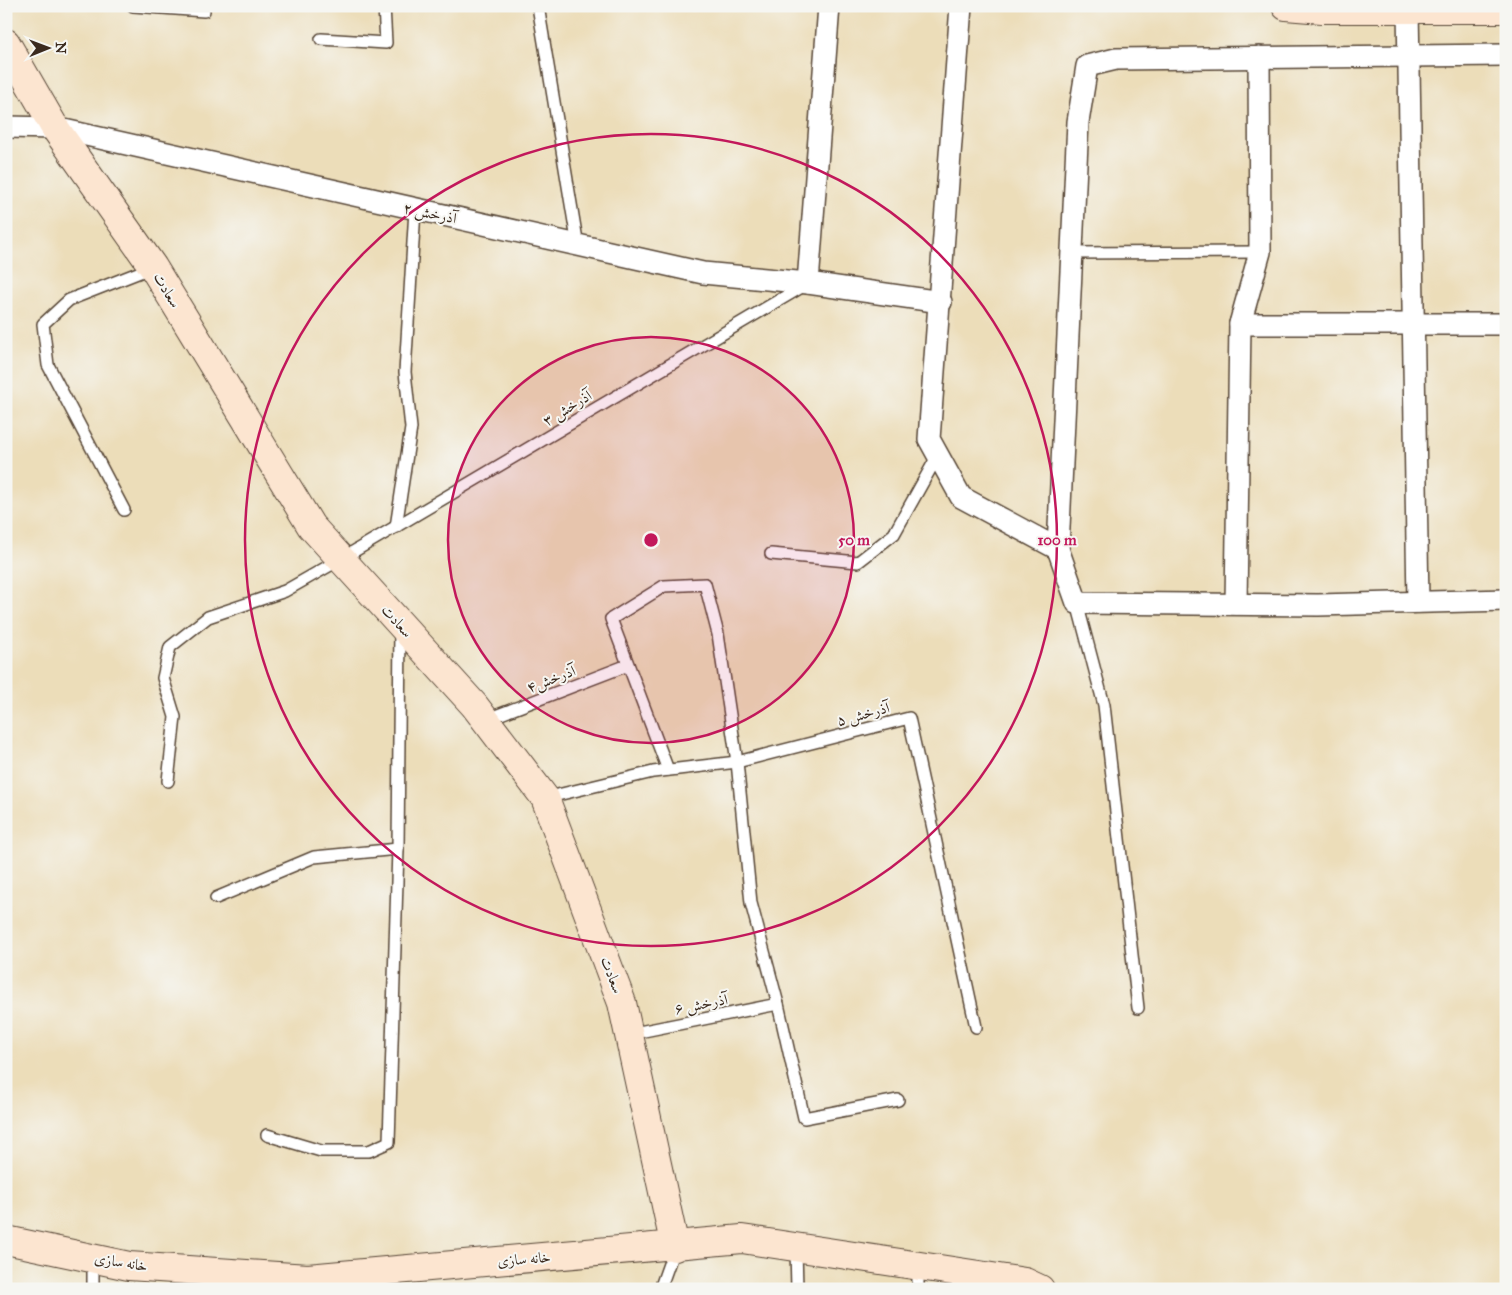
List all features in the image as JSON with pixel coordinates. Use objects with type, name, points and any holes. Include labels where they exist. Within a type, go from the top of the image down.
[{"type":"street","points":[[808,283],[829,6]]},
{"type":"street","points":[[961,6],[929,439],[961,497],[1058,548]]},
{"type":"street","points":[[1286,6],[1322,9],[1506,9]]},
{"type":"street","points":[[1408,9],[1418,602]]},
{"type":"street","name":"سعادت","points":[[6,43],[55,128],[153,266],[311,526],[485,720],[545,798],[622,1003],[674,1247]]},
{"type":"street","points":[[1506,55],[1116,59],[1087,66],[1078,122],[1058,548],[1077,603],[1236,604],[1506,600]]},
{"type":"street","points":[[1236,604],[1240,324],[1260,252],[1259,57]]},
{"type":"street","name":"آذرخش ۲","points":[[6,127],[55,128],[415,210],[704,273],[808,283],[940,302]]},
{"type":"street","points":[[1240,324],[1506,324]]},
{"type":"street","name":"خانه سازی","points":[[6,1240],[129,1266],[308,1283],[367,1281],[742,1239],[796,1248],[918,1277],[1025,1282],[1040,1289]]},
{"type":"lane","points":[[133,6],[204,11]]},
{"type":"lane","points":[[321,39],[386,43],[384,6]]},
{"type":"lane","points":[[538,6],[578,246]]},
{"type":"lane","points":[[396,527],[411,428],[405,372],[415,210]]},
{"type":"lane","points":[[1072,253],[1260,252]]},
{"type":"lane","points":[[124,510],[48,365],[43,324],[69,300],[153,266]]},
{"type":"lane","name":"آذرخش ۳","points":[[168,781],[176,717],[163,678],[170,646],[208,617],[285,591],[341,560],[808,283]]},
{"type":"lane","points":[[770,554],[858,562],[894,534],[938,455]]},
{"type":"lane","points":[[668,770],[611,619],[664,586],[705,584],[718,634],[737,762],[751,903],[778,1004],[804,1118],[898,1100]]},
{"type":"lane","points":[[1077,603],[1104,705],[1138,1008]]},
{"type":"lane","points":[[267,1135],[321,1151],[369,1152],[389,1142],[398,849],[400,624]]},
{"type":"lane","name":"آذرخش۴","points":[[485,720],[628,665]]},
{"type":"lane","name":"آذرخش ۵","points":[[545,798],[668,770],[737,762],[909,718],[976,1026]]},
{"type":"lane","points":[[216,898],[314,857],[398,849]]},
{"type":"lane","name":"آذرخش ۶","points":[[629,1034],[778,1004]]},
{"type":"lane","points":[[660,1289],[674,1247]]},
{"type":"lane","points":[[796,1248],[797,1289]]},
{"type":"lane","points":[[93,1258],[93,1289]]}]
